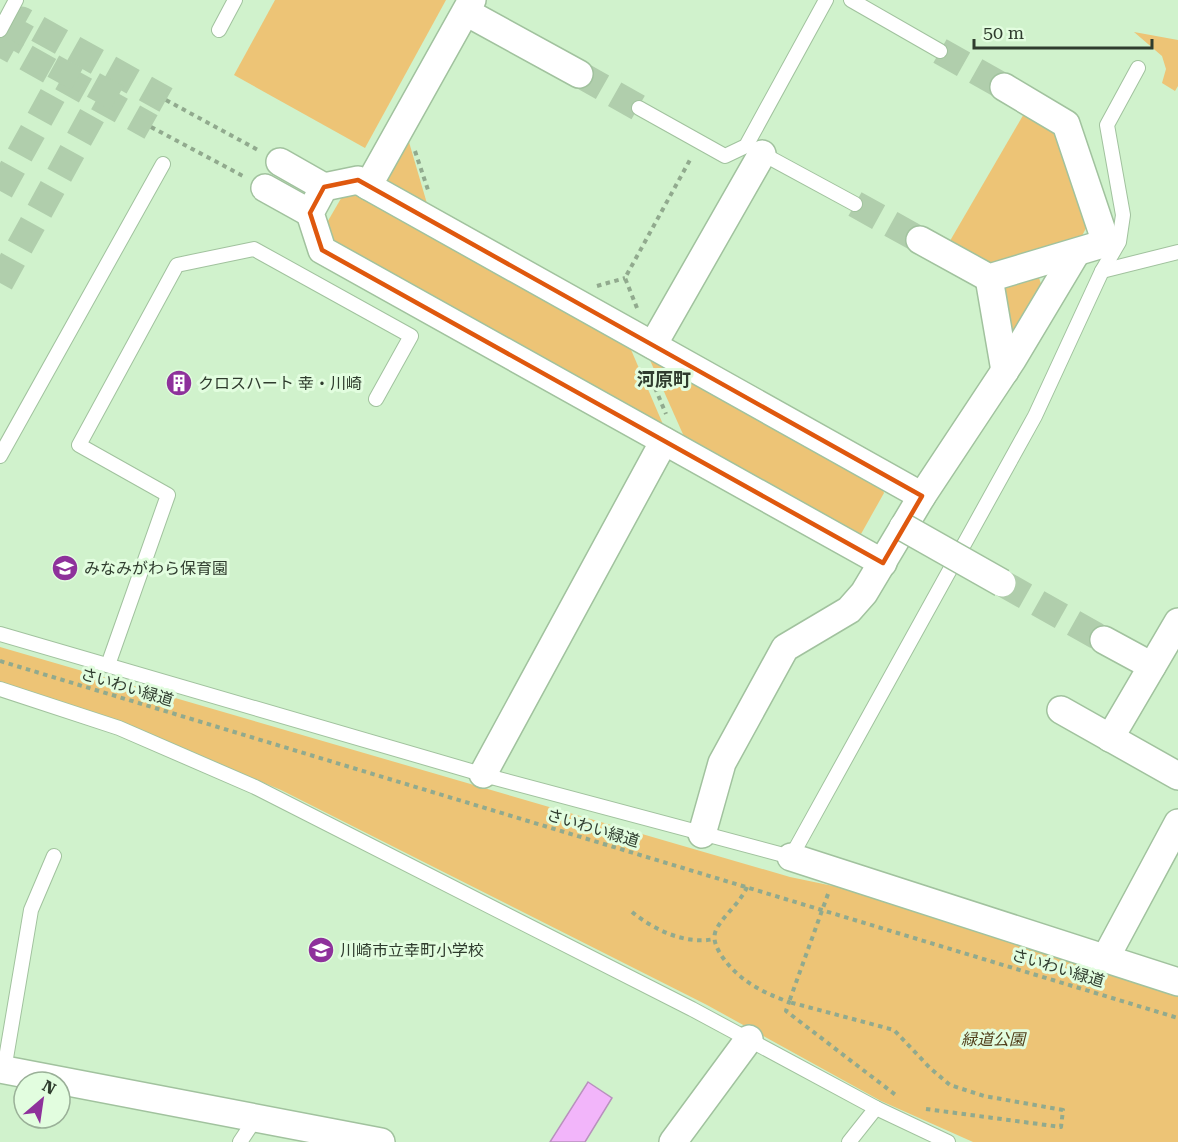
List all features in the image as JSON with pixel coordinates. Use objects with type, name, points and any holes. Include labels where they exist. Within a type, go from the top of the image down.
[{"type":"street","points":[[368,186],[469,6],[579,74]]},
{"type":"street","points":[[920,240],[989,278],[1106,243],[1066,124],[1004,87]]},
{"type":"street","points":[[643,339],[754,150]]},
{"type":"street","points":[[280,162],[324,187],[358,180],[922,496]]},
{"type":"street","points":[[310,213],[324,187]]},
{"type":"street","points":[[265,188],[310,213],[322,250],[883,563]]},
{"type":"street","points":[[702,834],[722,763],[785,648],[849,610],[864,593],[922,496],[1005,371],[1076,253]]},
{"type":"street","points":[[989,278],[1005,371]]},
{"type":"street","points":[[483,774],[673,446]]},
{"type":"street","points":[[903,527],[1002,583]]},
{"type":"street","points":[[1110,738],[1178,622]]},
{"type":"street","points":[[1104,640],[1152,666]]},
{"type":"street","points":[[1061,710],[1178,776]]},
{"type":"street","points":[[1105,959],[1178,823]]},
{"type":"street","points":[[791,857],[1178,982]]},
{"type":"street","points":[[673,1142],[749,1040]]},
{"type":"street","points":[[2,1069],[381,1142]]},
{"type":"lane","points":[[0,30],[16,0]]},
{"type":"lane","points":[[219,30],[235,0]]},
{"type":"lane","points":[[754,150],[826,0]]},
{"type":"lane","points":[[851,0],[940,51]]},
{"type":"lane","points":[[0,634],[483,774],[791,857],[1035,416],[1102,271],[1119,242],[1123,216],[1107,125],[1138,68]]},
{"type":"lane","points":[[639,108],[725,156],[754,150],[855,204]]},
{"type":"lane","points":[[0,456],[163,164]]},
{"type":"lane","points":[[108,665],[168,495],[79,445],[177,266],[254,249],[411,336],[376,399]]},
{"type":"lane","points":[[1102,271],[1178,252]]},
{"type":"lane","points":[[0,689],[120,728],[255,787],[749,1040],[876,1108],[948,1142]]},
{"type":"lane","points":[[2,1069],[31,910],[54,856]]},
{"type":"lane","points":[[849,1142],[876,1108]]},
{"type":"lane","points":[[240,1142],[255,1118]]},
{"type":"path","points":[[166,99],[280,162]]},
{"type":"path","points":[[405,119],[438,225]]},
{"type":"path","points":[[151,127],[265,188]]},
{"type":"path","points":[[673,446],[625,278],[700,142]]},
{"type":"path","name":"さいわい緑道","points":[[0,661],[1178,1018]]},
{"type":"path","points":[[747,887],[743,897],[715,931],[714,939],[734,972],[750,985],[789,1002],[894,1030],[930,1068],[950,1085],[984,1096],[1063,1110],[1061,1127],[926,1109],[915,1105]]},
{"type":"path","points":[[825,902],[786,1011],[905,1101]]},
{"type":"path","points":[[632,912],[661,930],[702,941],[714,939]]},
{"type":"highlighted area","points":[[358,180],[922,496],[883,563],[322,250],[310,213],[324,187]]},
{"type":"green space","points":[[275,0],[446,0],[365,148],[234,75]]},
{"type":"green space","points":[[1134,32],[1178,40],[1178,86],[1175,91],[1162,83],[1166,69],[1162,56]]},
{"type":"green space","points":[[1025,112],[1061,133],[1089,222],[1080,240],[987,269],[947,246]]},
{"type":"green space","points":[[404,142],[409,142],[428,207],[388,185],[383,175]]},
{"type":"green space","points":[[365,190],[626,338],[668,436],[331,250],[325,226],[343,195]]},
{"type":"green space","points":[[1037,272],[1042,287],[1012,342],[994,286]]},
{"type":"green space","points":[[645,349],[879,479],[884,493],[861,534],[847,536],[690,450]]},
{"type":"green space","name":"緑道公園","points":[[0,647],[790,877],[881,896],[1178,989],[1178,1142],[973,1142],[881,1101],[707,1005],[281,790],[139,731],[0,682]]},
{"type":"shaded area","points":[[588,1082],[612,1098],[585,1142],[550,1142]]},
{"type":"tunnel","points":[[11,40],[22,20],[166,100]]},
{"type":"tunnel","points":[[1,35],[11,40],[7,47],[151,127]]},
{"type":"tunnel","points":[[940,51],[1004,87]]},
{"type":"tunnel","points":[[0,191],[71,62]]},
{"type":"tunnel","points":[[0,283],[116,72]]},
{"type":"tunnel","points":[[579,74],[639,108]]},
{"type":"tunnel","points":[[855,204],[920,240]]},
{"type":"tunnel","points":[[1002,583],[1104,640]]},
{"type":"place","name":"クロスハート 幸・川崎","points":[[179,383]]},
{"type":"place","name":"みなみがわら保育園","points":[[65,568]]},
{"type":"place","name":"川崎市立幸町小学校","points":[[321,950]]},
{"type":"district","name":"河原町","points":[[664,379]]}]
